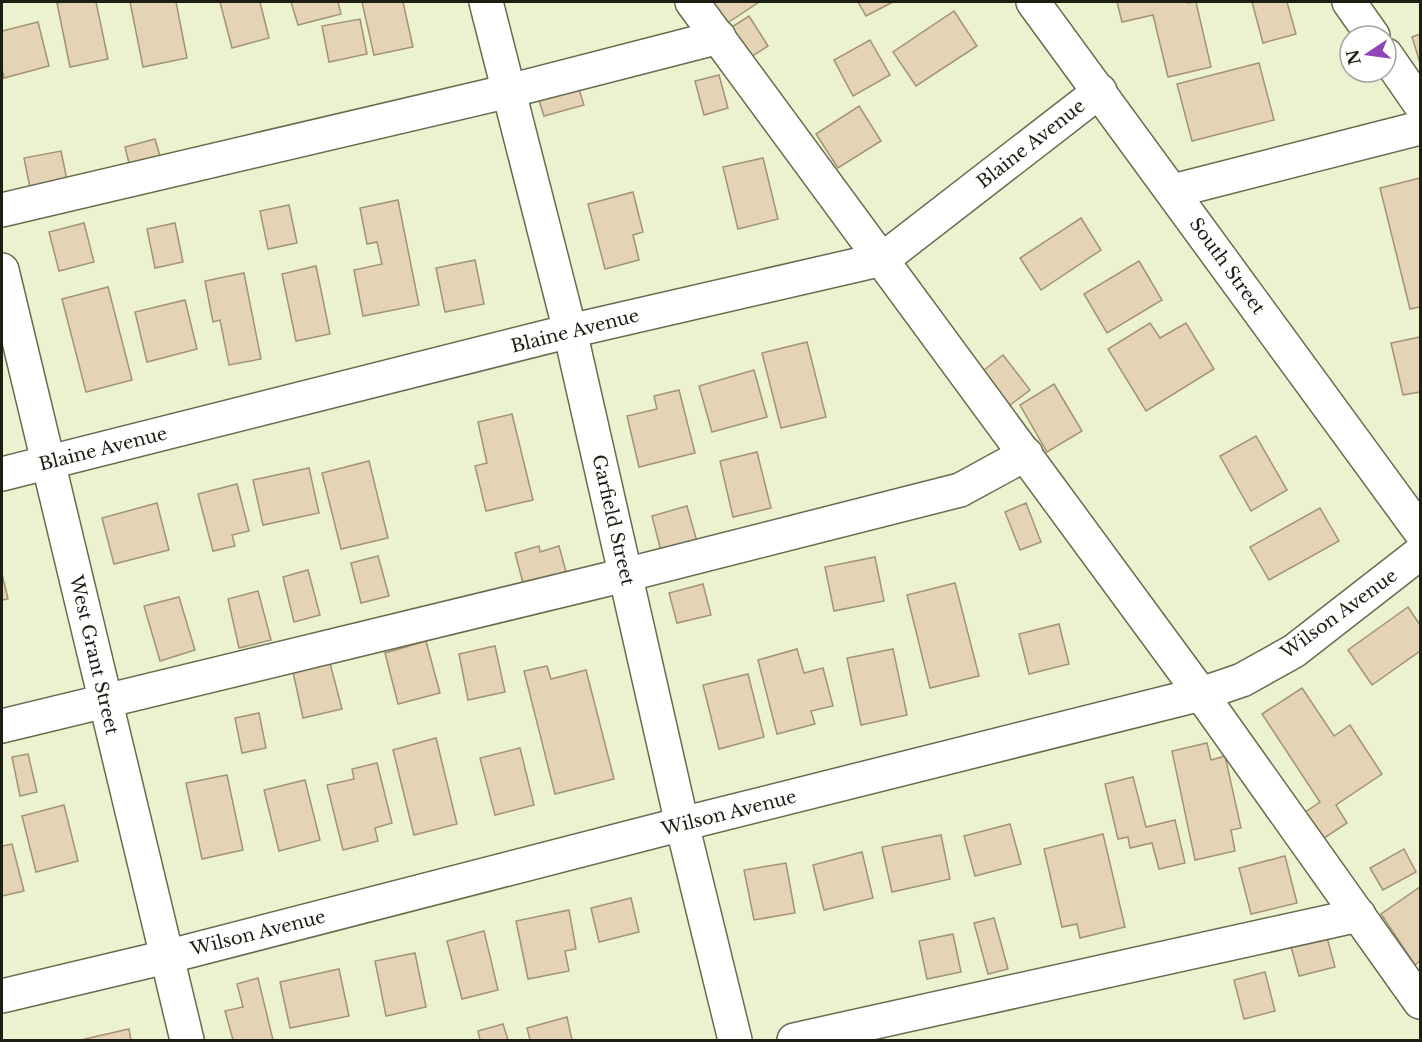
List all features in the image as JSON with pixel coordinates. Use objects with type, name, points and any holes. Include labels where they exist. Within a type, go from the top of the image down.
[{"type":"street","name":"Garfield Street","points":[[486,2],[570,332],[682,824],[735,1041]]},
{"type":"street","points":[[692,2],[1201,694],[1420,1002]]},
{"type":"street","name":"South Street","points":[[1033,2],[1420,531]]},
{"type":"street","points":[[1349,2],[1365,24]]},
{"type":"street","points":[[2,210],[509,91],[719,37]]},
{"type":"street","points":[[1398,72],[1420,104]]},
{"type":"street","name":"Blaine Avenue","points":[[2,474],[570,332],[883,259],[1100,91]]},
{"type":"street","points":[[1173,191],[1420,128]]},
{"type":"street","name":"West Grant Street","points":[[2,270],[187,1041]]},
{"type":"street","points":[[2,726],[625,575],[960,489],[1026,454]]},
{"type":"street","name":"Wilson Avenue","points":[[2,996],[166,957],[682,824],[1201,694],[1242,680],[1294,651],[1420,553]]},
{"type":"street","points":[[794,1041],[1359,915]]},
{"type":"building","points":[[96,2],[108,59],[70,67],[57,3]]},
{"type":"building","points":[[130,2],[176,2],[187,58],[143,67]]},
{"type":"building","points":[[220,2],[260,2],[269,38],[232,48]]},
{"type":"building","points":[[291,2],[338,2],[341,14],[298,25]]},
{"type":"building","points":[[362,2],[403,2],[413,47],[374,55]]},
{"type":"building","points":[[711,2],[759,2],[726,24]]},
{"type":"building","points":[[858,2],[893,2],[866,16]]},
{"type":"building","points":[[1117,2],[1196,2],[1211,67],[1168,77],[1153,15],[1122,22]]},
{"type":"building","points":[[1252,2],[1287,2],[1296,34],[1263,43]]},
{"type":"building","points":[[954,11],[977,46],[916,86],[893,52]]},
{"type":"building","points":[[749,16],[768,46],[743,62],[724,32]]},
{"type":"building","points":[[360,19],[367,54],[329,62],[322,26]]},
{"type":"building","points":[[38,22],[49,66],[4,78],[2,31]]},
{"type":"building","points":[[1420,34],[1420,63],[1412,37]]},
{"type":"building","points":[[870,40],[890,75],[853,96],[834,60]]},
{"type":"building","points":[[1259,63],[1274,120],[1192,141],[1177,84]]},
{"type":"building","points":[[719,75],[728,108],[704,115],[695,81]]},
{"type":"building","points":[[577,83],[584,105],[544,116],[537,94]]},
{"type":"building","points":[[859,106],[881,141],[838,168],[816,134]]},
{"type":"building","points":[[155,139],[162,163],[131,171],[125,147]]},
{"type":"building","points":[[61,151],[69,190],[32,198],[24,158]]},
{"type":"building","points":[[763,158],[778,219],[738,229],[723,167]]},
{"type":"building","points":[[1420,178],[1420,307],[1410,309],[1380,188]]},
{"type":"building","points":[[633,192],[643,232],[633,235],[639,260],[605,269],[588,204]]},
{"type":"building","points":[[398,200],[419,305],[363,316],[354,270],[382,264],[377,242],[367,244],[360,208]]},
{"type":"building","points":[[289,205],[297,243],[268,249],[260,211]]},
{"type":"building","points":[[1081,218],[1101,250],[1041,290],[1020,258]]},
{"type":"building","points":[[84,223],[94,262],[59,271],[49,232]]},
{"type":"building","points":[[175,223],[183,262],[155,268],[147,229]]},
{"type":"building","points":[[475,260],[484,304],[445,312],[436,268]]},
{"type":"building","points":[[1139,261],[1162,300],[1107,333],[1084,294]]},
{"type":"building","points":[[316,266],[330,334],[296,341],[282,274]]},
{"type":"building","points":[[244,273],[261,359],[229,365],[220,320],[213,322],[205,281]]},
{"type":"building","points":[[108,287],[132,380],[86,392],[62,299]]},
{"type":"building","points":[[185,300],[197,349],[147,362],[135,312]]},
{"type":"building","points":[[1150,323],[1160,338],[1186,323],[1214,369],[1146,411],[1108,349]]},
{"type":"building","points":[[1420,337],[1420,392],[1403,395],[1391,343]]},
{"type":"building","points":[[807,342],[826,417],[781,428],[762,353]]},
{"type":"building","points":[[1003,355],[1030,390],[1001,412],[974,378]]},
{"type":"building","points":[[754,370],[767,417],[712,432],[699,386]]},
{"type":"building","points":[[1054,384],[1082,431],[1047,452],[1020,405]]},
{"type":"building","points":[[679,390],[695,453],[639,467],[627,416],[657,409],[654,396]]},
{"type":"building","points":[[512,414],[533,500],[486,511],[475,466],[487,463],[478,422]]},
{"type":"building","points":[[1256,436],[1287,490],[1251,511],[1220,456]]},
{"type":"building","points":[[757,452],[771,508],[733,517],[720,461]]},
{"type":"building","points":[[369,461],[388,538],[341,549],[322,473]]},
{"type":"building","points":[[309,468],[319,513],[263,525],[253,480]]},
{"type":"building","points":[[237,484],[249,531],[232,535],[235,546],[213,551],[198,494]]},
{"type":"building","points":[[157,503],[169,550],[114,564],[102,518]]},
{"type":"building","points":[[1026,503],[1041,542],[1020,550],[1005,512]]},
{"type":"building","points":[[687,506],[699,549],[663,559],[652,516]]},
{"type":"building","points":[[1320,508],[1339,541],[1269,580],[1250,547]]},
{"type":"building","points":[[539,546],[540,552],[559,546],[569,583],[526,594],[515,553]]},
{"type":"building","points":[[378,556],[389,596],[361,603],[351,563]]},
{"type":"building","points":[[875,557],[884,601],[834,611],[825,567]]},
{"type":"building","points":[[308,570],[320,615],[294,622],[283,577]]},
{"type":"building","points":[[2,574],[8,599],[2,600]]},
{"type":"building","points":[[955,583],[979,676],[930,688],[907,595]]},
{"type":"building","points":[[703,584],[711,615],[677,623],[669,593]]},
{"type":"building","points":[[258,591],[271,640],[239,648],[228,599]]},
{"type":"building","points":[[179,597],[195,650],[160,661],[144,606]]},
{"type":"building","points":[[1408,607],[1420,625],[1420,651],[1372,685],[1348,650]]},
{"type":"building","points":[[1059,624],[1069,664],[1029,674],[1019,634]]},
{"type":"building","points":[[426,641],[440,693],[398,704],[385,653]]},
{"type":"building","points":[[495,646],[505,692],[468,700],[459,654]]},
{"type":"building","points":[[797,649],[804,673],[823,668],[833,706],[811,711],[815,724],[777,734],[758,660]]},
{"type":"building","points":[[893,649],[907,715],[861,725],[847,658]]},
{"type":"building","points":[[330,663],[342,709],[303,718],[293,672]]},
{"type":"building","points":[[547,666],[551,679],[586,670],[614,779],[555,794],[524,671]]},
{"type":"building","points":[[748,674],[764,737],[719,749],[703,685]]},
{"type":"building","points":[[1302,688],[1334,736],[1350,725],[1382,774],[1336,805],[1347,823],[1312,846],[1295,819],[1320,802],[1262,714]]},
{"type":"building","points":[[259,713],[266,748],[242,753],[235,718]]},
{"type":"building","points":[[436,738],[457,824],[414,835],[393,750]]},
{"type":"building","points":[[1207,743],[1211,760],[1225,756],[1241,828],[1231,830],[1235,851],[1195,860],[1172,751]]},
{"type":"building","points":[[520,748],[534,805],[495,815],[480,758]]},
{"type":"building","points":[[28,754],[37,792],[20,796],[12,757]]},
{"type":"building","points":[[377,763],[392,823],[375,828],[378,841],[343,850],[327,785],[354,779],[352,769]]},
{"type":"building","points":[[227,775],[243,850],[202,859],[186,783]]},
{"type":"building","points":[[1133,777],[1146,827],[1175,820],[1185,863],[1159,869],[1152,843],[1130,848],[1128,837],[1118,839],[1105,784]]},
{"type":"building","points":[[305,780],[320,840],[279,851],[264,790]]},
{"type":"building","points":[[64,805],[78,861],[36,872],[22,816]]},
{"type":"building","points":[[1010,824],[1021,864],[975,876],[964,836]]},
{"type":"building","points":[[1103,834],[1125,927],[1080,938],[1077,924],[1062,927],[1044,849]]},
{"type":"building","points":[[941,835],[950,879],[892,892],[882,847]]},
{"type":"building","points":[[12,844],[24,891],[2,896],[2,846]]},
{"type":"building","points":[[1404,849],[1416,872],[1383,890],[1370,868]]},
{"type":"building","points":[[862,852],[873,898],[824,910],[813,865]]},
{"type":"building","points":[[1285,856],[1297,903],[1251,914],[1239,868]]},
{"type":"building","points":[[786,863],[795,913],[754,920],[744,870]]},
{"type":"building","points":[[1420,887],[1420,961],[1415,965],[1381,914]]},
{"type":"building","points":[[631,898],[639,932],[599,942],[591,908]]},
{"type":"building","points":[[569,910],[576,949],[565,951],[569,971],[528,979],[516,921]]},
{"type":"building","points":[[994,918],[1008,969],[988,974],[974,923]]},
{"type":"building","points":[[1325,930],[1335,967],[1299,976],[1289,939]]},
{"type":"building","points":[[484,931],[498,990],[462,999],[447,941]]},
{"type":"building","points":[[953,934],[961,972],[927,979],[919,941]]},
{"type":"building","points":[[415,953],[426,1007],[386,1016],[375,961]]},
{"type":"building","points":[[339,969],[349,1016],[290,1028],[280,982]]},
{"type":"building","points":[[1265,972],[1275,1011],[1244,1019],[1234,980]]},
{"type":"building","points":[[258,978],[273,1040],[233,1040],[225,1011],[243,1007],[237,984]]},
{"type":"building","points":[[567,1017],[572,1040],[530,1040],[527,1028]]},
{"type":"building","points":[[503,1024],[508,1040],[480,1040],[478,1031]]},
{"type":"building","points":[[129,1029],[131,1040],[85,1039]]}]
